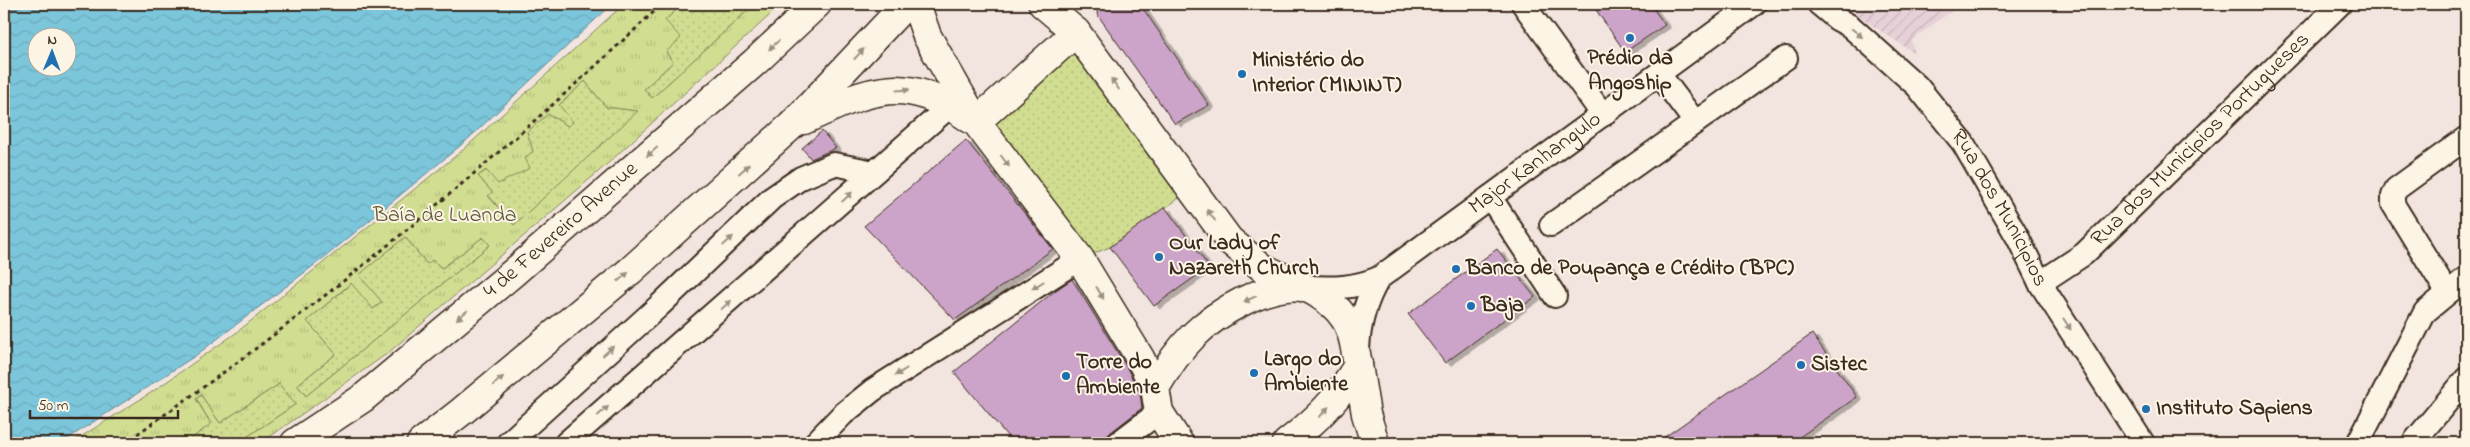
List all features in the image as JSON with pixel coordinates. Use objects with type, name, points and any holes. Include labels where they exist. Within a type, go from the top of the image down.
[{"type":"main road","points":[[421,443],[461,412],[630,270],[791,126],[906,4]]},
{"type":"main road","points":[[916,4],[927,36],[976,122],[1080,259],[1140,358],[1157,400],[1179,443]]},
{"type":"main road","points":[[1043,4],[1076,32]]},
{"type":"main road","points":[[1064,4],[1076,32],[1229,240],[1263,268],[1303,286],[1326,299],[1343,315],[1352,337],[1366,414],[1375,443]]},
{"type":"main road","name":"4 de Fevereiro Avenue","points":[[296,443],[363,398],[603,195],[816,6]]},
{"type":"main road","points":[[976,122],[1076,32]]},
{"type":"main road","points":[[791,126],[873,92],[912,90],[951,105],[976,122]]},
{"type":"main road","points":[[1157,400],[1171,362],[1194,335],[1225,311],[1254,296],[1277,289],[1303,286]]},
{"type":"main road","points":[[1287,443],[1316,421],[1341,392],[1358,365]]},
{"type":"main road","points":[[326,443],[363,398]]},
{"type":"main road","points":[[444,443],[461,412]]},
{"type":"street","points":[[1523,4],[1603,115]]},
{"type":"street","name":"Major Kanhangulo","points":[[1303,286],[1336,288],[1358,286],[1379,278],[1754,4]]},
{"type":"street","name":"Rua dos Municipios","points":[[1819,4],[1880,52],[1917,86],[1963,144],[2018,238],[2040,283],[2143,443]]},
{"type":"street","name":"Rua dos Municipios Portugueses","points":[[2040,283],[2084,254],[2340,4]]},
{"type":"street","points":[[1551,225],[1786,58]]},
{"type":"street","points":[[1659,74],[1695,122]]},
{"type":"street","points":[[566,443],[705,323],[951,105]]},
{"type":"street","points":[[2447,292],[2394,204],[2393,196],[2396,189],[2466,138]]},
{"type":"street","points":[[508,443],[660,305],[772,198],[806,175],[834,164],[874,172]]},
{"type":"street","points":[[1490,197],[1555,296]]},
{"type":"street","points":[[815,443],[843,414],[873,390],[1080,259]]},
{"type":"street","points":[[1358,365],[1361,319],[1367,298],[1379,278]]},
{"type":"street","points":[[2358,443],[2425,312],[2466,278]]},
{"type":"street","points":[[2413,443],[2466,379]]},
{"type":"street","points":[[1118,443],[1157,400]]},
{"type":"path","points":[[124,443],[330,294],[420,220],[594,68],[662,4]]},
{"type":"shaded area","points":[[1840,4],[1961,4],[1912,40],[1914,53]]},
{"type":"green space","name":"Baía de Luanda","points":[[624,4],[683,4],[665,20],[681,38],[666,52],[673,62],[644,89],[652,98],[755,4],[782,4],[605,166],[388,353],[261,443],[238,443],[296,404],[279,384],[220,423],[201,395],[196,399],[211,424],[185,443],[71,443],[152,392],[236,333],[463,150]],"holes":[[[585,81],[606,107],[638,111],[514,225],[488,196],[492,192],[478,176],[486,170],[498,184],[530,168],[525,158],[533,151],[527,132],[548,114],[568,126],[573,122],[559,105]],[[405,237],[427,264],[432,260],[442,268],[483,237],[490,245],[306,396],[297,385],[336,354],[307,321],[351,283],[373,309],[382,302],[359,275]]]},
{"type":"green space","points":[[683,4],[755,4],[652,98],[644,89],[673,62],[666,52],[665,20]]},
{"type":"green space","points":[[1076,32],[1192,189],[1110,247],[1080,259],[976,122]]},
{"type":"green space","points":[[585,81],[606,107],[639,111],[514,225],[488,195],[492,192],[478,176],[491,168],[520,159],[533,151],[526,132],[548,114],[568,126],[573,122],[558,105]]},
{"type":"green space","points":[[405,237],[427,264],[432,260],[442,268],[483,237],[490,245],[306,396],[297,385],[336,354],[307,321],[352,283],[373,309],[382,302],[358,275]]},
{"type":"green space","points":[[279,384],[296,404],[238,443],[185,443],[211,424],[196,398],[201,395],[220,423]]},
{"type":"water","points":[[4,4],[612,4],[466,141],[330,253],[195,356],[61,443],[4,443]]},
{"type":"building","points":[[1098,4],[1140,4],[1209,105],[1175,124],[1097,14]]},
{"type":"building","name":"Prédio da Angoship","points":[[1592,4],[1650,4],[1665,25],[1625,52]]},
{"type":"building","points":[[822,131],[836,148],[811,159],[802,148]]},
{"type":"building","points":[[966,140],[1053,249],[955,320],[864,226]]},
{"type":"building","name":"Our Lady of Nazareth Church","points":[[1165,207],[1209,267],[1154,306],[1110,247]]},
{"type":"building","name":"Baja","points":[[1497,249],[1535,297],[1445,363],[1408,314]]},
{"type":"building","points":[[1072,279],[1126,366],[1140,393],[1142,408],[1110,433],[1102,443],[1013,443],[954,372]]},
{"type":"building","name":"Sistec","points":[[1812,334],[1857,397],[1791,443],[1656,443]]},
{"type":"place","name":"Prédio da Angoship","points":[[1630,38]]},
{"type":"place","name":"Ministério do Interior (MININT)","points":[[1242,74]]},
{"type":"place","name":"Our Lady of Nazareth Church","points":[[1159,257]]},
{"type":"place","name":"Banco de Poupança e Crédito (BPC)","points":[[1456,269]]},
{"type":"place","name":"Baja","points":[[1471,306]]},
{"type":"place","name":"Sistec","points":[[1801,365]]},
{"type":"place","name":"Largo do Ambiente","points":[[1254,373]]},
{"type":"place","name":"Torre do Ambiente","points":[[1066,376]]},
{"type":"place","name":"Instituto Sapiens","points":[[2146,409]]}]
